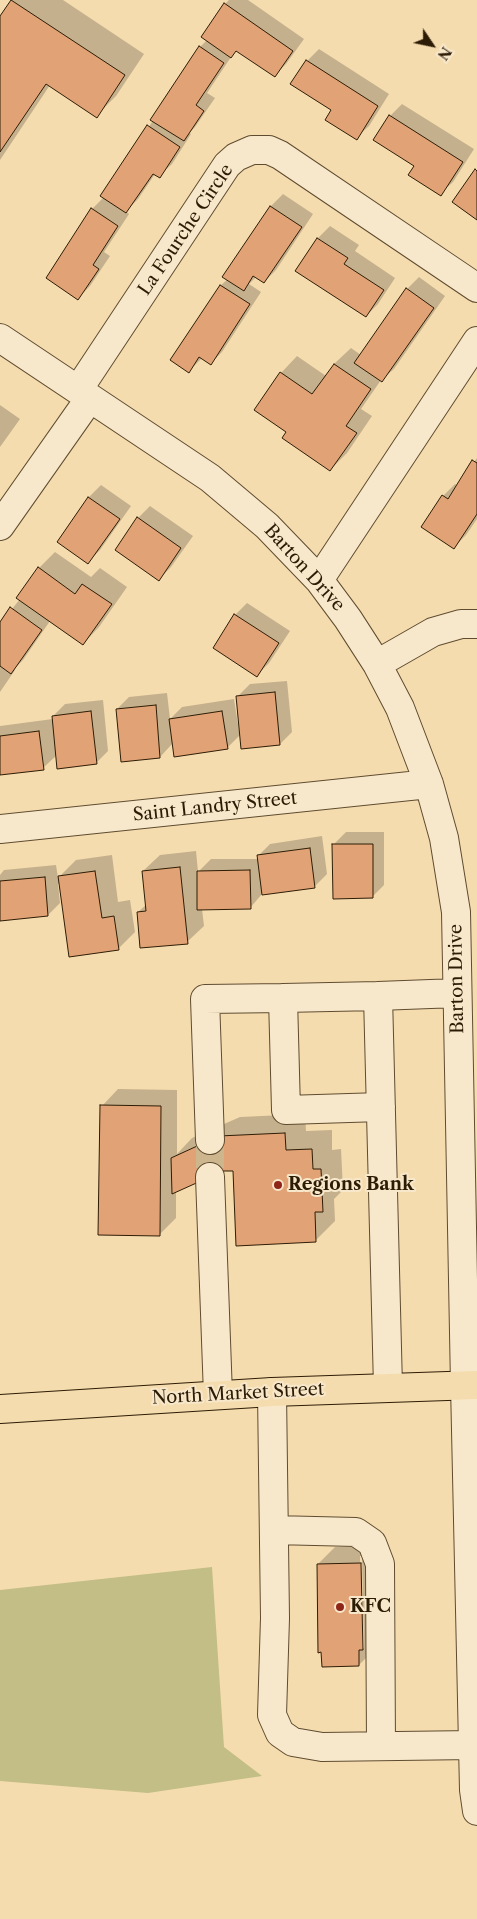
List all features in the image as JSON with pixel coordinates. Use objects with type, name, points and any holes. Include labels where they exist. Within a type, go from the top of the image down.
[{"type":"main road","name":"North Market Street","points":[[0,1409],[272,1392],[471,1385]]},
{"type":"street","name":"La Fourche Circle","points":[[0,526],[227,165],[236,157],[252,150],[269,150],[280,155],[477,288]]},
{"type":"street","name":"Barton Drive","points":[[0,338],[210,478],[267,526],[319,580],[348,619],[377,664],[400,708],[429,784],[444,838],[454,902],[471,1385],[473,1745],[474,1790],[477,1811]]},
{"type":"street","points":[[319,580],[477,341]]},
{"type":"street","points":[[377,664],[433,632],[461,624],[477,624]]},
{"type":"street","name":"Saint Landry Street","points":[[0,829],[429,784]]},
{"type":"street","points":[[210,1140],[205,999],[457,993]]},
{"type":"street","points":[[378,996],[388,1387]]},
{"type":"street","points":[[283,998],[286,1110],[380,1107]]},
{"type":"street","points":[[210,1177],[218,1395]]},
{"type":"street","points":[[272,1392],[275,1618],[272,1715],[280,1733],[293,1742],[322,1747],[473,1745]]},
{"type":"street","points":[[274,1530],[356,1532],[372,1543],[380,1564],[381,1746]]},
{"type":"shaded area","points":[[212,1567],[224,1747],[262,1776],[148,1793],[0,1781],[0,1590]]},
{"type":"building","points":[[11,0],[125,75],[97,118],[46,84],[0,152],[0,16]]},
{"type":"building","points":[[224,3],[293,51],[275,77],[236,51],[231,58],[201,37]]},
{"type":"building","points":[[199,46],[224,63],[196,105],[204,111],[184,141],[150,120]]},
{"type":"building","points":[[306,60],[378,106],[357,140],[325,120],[331,110],[290,84]]},
{"type":"building","points":[[389,115],[463,162],[441,196],[408,175],[414,166],[373,140]]},
{"type":"building","points":[[147,125],[180,147],[160,178],[153,174],[126,213],[100,196]]},
{"type":"building","points":[[475,169],[477,171],[477,220],[452,202]]},
{"type":"building","points":[[270,206],[302,227],[264,283],[253,276],[244,291],[222,277]]},
{"type":"building","points":[[91,208],[118,226],[93,265],[99,269],[78,300],[46,278]]},
{"type":"building","points":[[317,238],[348,258],[344,264],[384,290],[366,317],[295,271]]},
{"type":"building","points":[[220,285],[250,304],[211,365],[199,357],[189,373],[170,360]]},
{"type":"building","points":[[406,288],[434,308],[382,382],[354,363]]},
{"type":"building","points":[[334,364],[371,389],[346,426],[357,433],[330,471],[282,438],[286,432],[254,410],[280,372],[312,394]]},
{"type":"building","points":[[472,460],[477,463],[477,514],[454,549],[421,527],[442,495],[448,499]]},
{"type":"building","points":[[88,497],[120,519],[88,564],[57,542]]},
{"type":"building","points":[[137,517],[181,548],[159,581],[115,550]]},
{"type":"building","points":[[38,567],[75,594],[82,584],[112,604],[83,645],[16,598]]},
{"type":"building","points":[[10,607],[42,630],[11,674],[0,666],[0,622]]},
{"type":"building","points":[[234,614],[279,643],[257,677],[213,648]]},
{"type":"building","points":[[275,692],[280,745],[241,749],[236,696]]},
{"type":"building","points":[[156,705],[160,758],[121,762],[116,709]]},
{"type":"building","points":[[91,711],[97,764],[57,769],[52,716]]},
{"type":"building","points":[[222,711],[228,749],[174,757],[169,719]]},
{"type":"building","points":[[39,731],[44,770],[0,775],[0,736]]},
{"type":"building","points":[[332,844],[373,844],[373,898],[333,899]]},
{"type":"building","points":[[310,848],[315,888],[262,895],[257,855]]},
{"type":"building","points":[[180,867],[188,944],[140,948],[137,912],[146,911],[142,871]]},
{"type":"building","points":[[250,870],[251,909],[197,910],[197,871]]},
{"type":"building","points":[[95,871],[102,918],[114,916],[119,950],[69,957],[58,876]]},
{"type":"building","points":[[45,877],[48,916],[0,921],[0,881]]},
{"type":"building","points":[[100,1105],[161,1106],[160,1236],[98,1235]]},
{"type":"building","name":"Regions Bank","points":[[285,1133],[286,1150],[312,1149],[313,1169],[321,1169],[323,1212],[315,1212],[316,1242],[236,1246],[233,1171],[223,1171],[172,1194],[171,1158],[219,1136]]},
{"type":"building","name":"KFC","points":[[361,1563],[363,1650],[359,1650],[359,1666],[322,1667],[321,1652],[318,1653],[317,1564]]},
{"type":"tunnel","points":[[210,1140],[210,1177]]},
{"type":"place","name":"Regions Bank","points":[[278,1185]]},
{"type":"place","name":"KFC","points":[[340,1607]]}]
